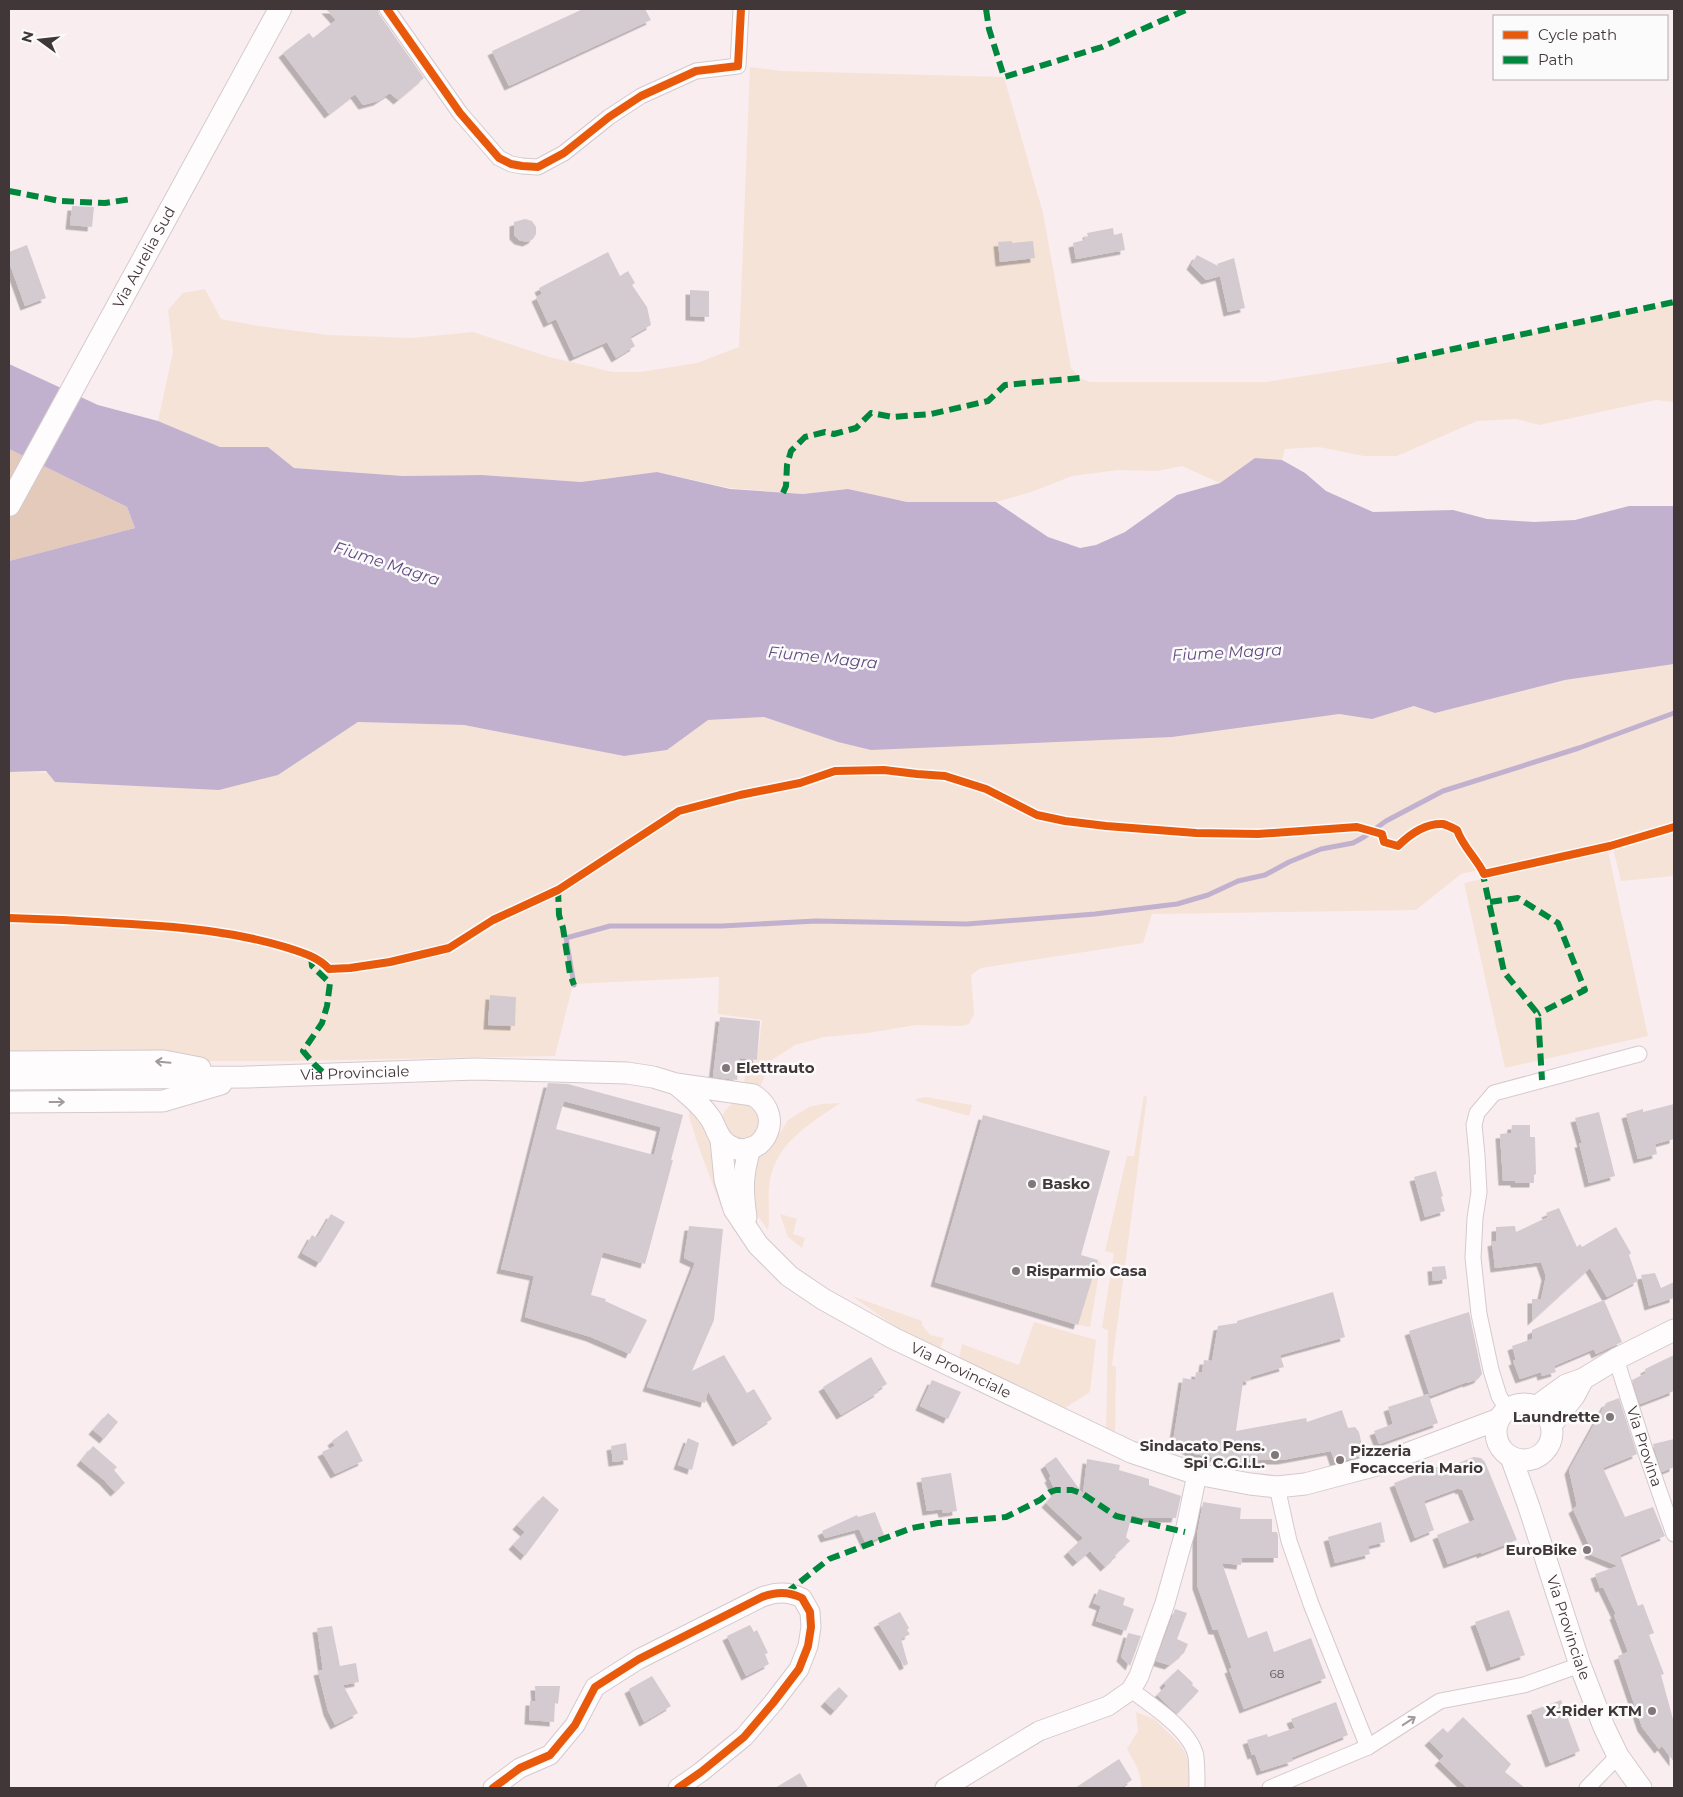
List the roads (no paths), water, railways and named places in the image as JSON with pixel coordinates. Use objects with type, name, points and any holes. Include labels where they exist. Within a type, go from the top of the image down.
[{"type":"main road","name":"Via Aurelia Sud","points":[[9,505],[280,9]]},
{"type":"main road","points":[[9,1062],[164,1062],[246,1077]]},
{"type":"main road","name":"Via Provinciale","points":[[9,1079],[246,1077],[476,1069],[627,1073],[676,1084],[754,1095],[766,1106],[770,1114],[770,1123],[764,1139],[758,1145],[750,1148],[744,1168],[742,1190],[748,1230],[758,1245],[789,1276],[893,1338],[1131,1452],[1197,1474],[1277,1487],[1305,1484],[1360,1470],[1452,1437],[1504,1449],[1524,1460],[1537,1457],[1545,1451],[1553,1434],[1552,1424]]},
{"type":"main road","points":[[9,1102],[163,1101],[246,1077]]},
{"type":"main road","name":"Via Provinciale","points":[[676,1084],[697,1102],[711,1119],[718,1133]]},
{"type":"main road","points":[[739,1093],[722,1101],[714,1118],[728,1192],[734,1209],[748,1230]]},
{"type":"main road","points":[[718,1133],[726,1144],[737,1149],[750,1148]]},
{"type":"main road","points":[[1537,1406],[1566,1386],[1583,1379],[1616,1359],[1674,1330]]},
{"type":"main road","points":[[1452,1437],[1503,1414],[1521,1403],[1537,1406],[1546,1413],[1552,1424],[1574,1396],[1583,1379]]},
{"type":"main road","points":[[1503,1414],[1496,1430],[1529,1507]]},
{"type":"main road","name":"Via Provinciale","points":[[1537,1457],[1529,1507],[1580,1665],[1604,1727],[1618,1756],[1641,1788]]},
{"type":"street","points":[[387,9],[460,113],[500,158],[511,164],[538,167],[564,153],[609,117],[641,96],[696,71],[738,66],[741,9]]},
{"type":"street","points":[[1503,1414],[1479,1314],[1473,1258],[1475,1218],[1479,1192],[1474,1125],[1477,1113],[1494,1093],[1639,1054]]},
{"type":"street","name":"Via Provina","points":[[1616,1359],[1674,1534]]},
{"type":"street","points":[[945,1788],[1039,1731],[1108,1706],[1131,1690],[1140,1676],[1165,1602],[1185,1532],[1197,1474]]},
{"type":"street","points":[[1277,1487],[1281,1498],[1281,1512],[1289,1541],[1310,1604],[1368,1747]]},
{"type":"street","points":[[493,1788],[520,1768],[550,1754],[575,1725],[595,1687],[639,1659],[775,1592],[786,1592],[802,1598],[810,1612],[811,1627],[808,1646],[799,1669],[744,1737],[678,1788]]},
{"type":"street","points":[[1270,1788],[1368,1747],[1440,1701],[1524,1685],[1580,1665]]},
{"type":"street","points":[[1131,1690],[1161,1713],[1188,1739],[1196,1755],[1198,1788]]},
{"type":"street","points":[[1587,1788],[1618,1756]]},
{"type":"water","name":"Fiume Magra","points":[[9,364],[98,405],[158,421],[220,447],[268,447],[294,468],[403,476],[482,475],[581,482],[657,472],[730,489],[803,494],[848,489],[907,502],[996,502],[1048,537],[1080,548],[1096,545],[1125,532],[1177,495],[1220,483],[1255,458],[1282,460],[1305,473],[1326,491],[1373,512],[1453,510],[1487,519],[1534,522],[1575,520],[1629,506],[1674,506],[1674,664],[1565,680],[1435,713],[1414,706],[1372,719],[1339,714],[1172,737],[871,750],[838,742],[764,717],[708,720],[667,750],[624,756],[464,725],[358,722],[278,775],[219,790],[55,782],[46,771],[9,772],[9,561],[135,528],[127,507],[9,449]]},
{"type":"waterway","points":[[574,985],[566,938],[610,926],[722,926],[816,921],[967,924],[1095,914],[1177,904],[1208,895],[1238,881],[1265,875],[1289,862],[1321,849],[1353,843],[1386,821],[1443,791],[1579,748],[1674,713]]},
{"type":"place","name":"Elettrauto","points":[[726,1068]]},
{"type":"place","name":"Basko","points":[[1032,1184]]},
{"type":"place","name":"Risparmio Casa","points":[[1016,1271]]},
{"type":"place","name":"Laundrette","points":[[1610,1417]]},
{"type":"place","name":"Sindacato Pens. Spi C.G.I.L.","points":[[1275,1455]]},
{"type":"place","name":"Pizzeria Focacceria Mario","points":[[1340,1460]]},
{"type":"place","name":"EuroBike","points":[[1587,1550]]},
{"type":"place","name":"X-Rider KTM","points":[[1652,1711]]}]
